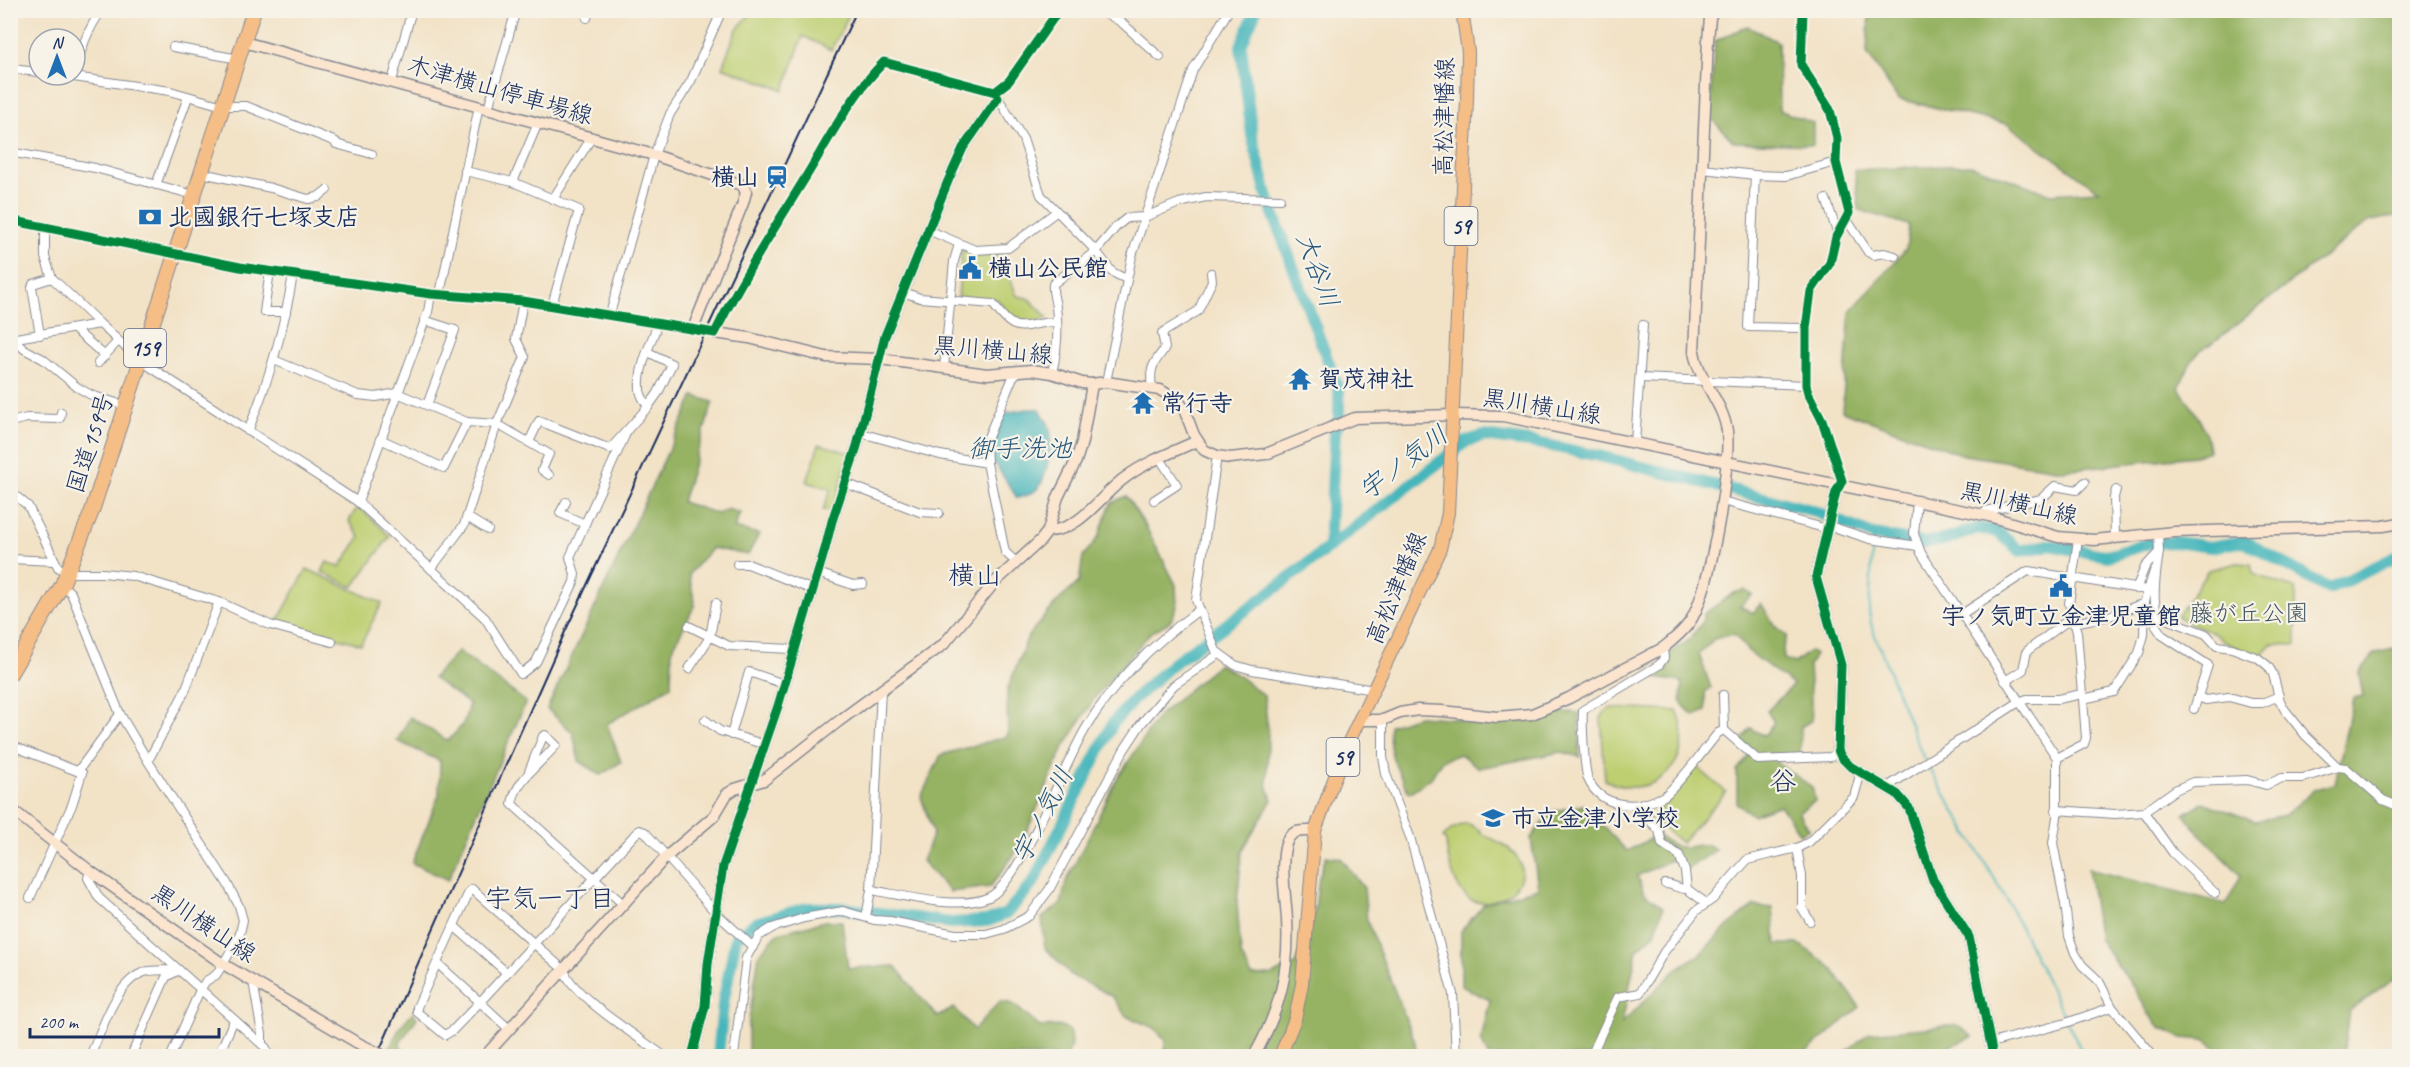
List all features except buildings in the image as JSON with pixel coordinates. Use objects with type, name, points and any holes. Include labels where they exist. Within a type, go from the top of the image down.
[{"type":"highway","name":"国道159号","points":[[10,674],[64,579],[92,511],[255,10]]},
{"type":"main road","name":"高松津幡線","points":[[1280,1056],[1295,1019],[1302,984],[1315,831],[1344,752],[1440,549],[1448,513],[1467,100],[1468,52],[1462,10]]},
{"type":"street","points":[[87,32],[102,10]]},
{"type":"street","points":[[392,81],[412,10]]},
{"type":"street","points":[[440,294],[465,171],[483,107],[516,10]]},
{"type":"street","points":[[610,314],[654,155],[670,114],[691,81],[722,10]]},
{"type":"street","points":[[693,1056],[705,1006],[715,912],[723,866],[766,745],[818,573],[831,521],[861,433],[885,336],[963,148],[996,95],[1009,81],[1059,10]]},
{"type":"street","points":[[1100,10],[1121,22],[1160,57]]},
{"type":"street","points":[[1106,382],[1126,279],[1193,70],[1229,10]]},
{"type":"street","points":[[1360,720],[1383,720],[1400,713],[1418,710],[1497,717],[1532,714],[1569,698],[1663,648],[1690,623],[1697,610],[1703,593],[1725,482],[1727,430],[1719,407],[1696,365],[1694,336],[1708,40],[1713,10]]},
{"type":"street","points":[[1803,10],[1801,65],[1830,110],[1837,138],[1836,162],[1849,213],[1838,235],[1830,263],[1811,291],[1806,328],[1806,385],[1822,420],[1842,482],[1836,492],[1816,577],[1841,665],[1839,753],[1846,762],[1902,798],[1909,808],[1933,880],[1969,937],[1993,1056]]},
{"type":"street","name":"木津横山停車場線","points":[[244,42],[592,137],[742,185],[746,192],[743,203],[693,329]]},
{"type":"street","points":[[173,47],[239,59]]},
{"type":"street","points":[[10,220],[270,272],[431,294],[523,301],[715,333],[749,268],[831,134],[868,77],[884,62],[996,95],[1023,139],[1041,195],[1096,251],[1112,272],[1126,279]]},
{"type":"street","points":[[10,69],[27,71]]},
{"type":"street","points":[[87,77],[170,92],[224,106],[246,106],[336,142],[336,144],[372,154]]},
{"type":"street","points":[[156,185],[188,97]]},
{"type":"street","points":[[513,182],[538,123]]},
{"type":"street","points":[[553,199],[592,137]]},
{"type":"street","points":[[10,153],[84,165],[194,195]]},
{"type":"street","points":[[1703,169],[1786,176],[1836,162]]},
{"type":"street","points":[[465,171],[513,182],[579,210],[552,305]]},
{"type":"street","points":[[202,173],[262,185],[308,198],[318,197],[327,190]]},
{"type":"street","points":[[1755,175],[1748,327],[1806,328]]},
{"type":"street","points":[[1052,374],[1057,352],[1053,284],[1096,251],[1116,226],[1127,218],[1145,217],[1179,203],[1206,197],[1278,198]]},
{"type":"street","points":[[1826,199],[1838,235]]},
{"type":"street","points":[[928,230],[975,250],[1008,248],[1056,212]]},
{"type":"street","points":[[1847,219],[1869,252],[1873,255],[1884,253],[1895,256]]},
{"type":"street","points":[[45,227],[45,257],[52,278],[118,341],[141,361],[358,502],[485,618],[521,674],[536,662],[547,634],[574,582],[575,574],[570,557],[627,431]]},
{"type":"street","points":[[944,368],[954,261],[958,244]]},
{"type":"street","points":[[270,272],[264,312],[286,312]]},
{"type":"street","points":[[1152,389],[1152,363],[1165,348],[1162,333],[1198,311],[1212,281],[1211,273]]},
{"type":"street","points":[[248,431],[266,388],[293,275]]},
{"type":"street","points":[[40,335],[32,287],[33,284],[52,278]]},
{"type":"street","points":[[903,292],[920,298],[993,304],[1006,322],[1012,324],[1029,327],[1045,322],[1057,322]]},
{"type":"street","points":[[358,502],[424,320],[431,294]]},
{"type":"street","points":[[431,569],[455,540],[464,520],[497,424],[525,357],[516,339],[523,301]]},
{"type":"street","points":[[424,320],[455,330],[427,405]]},
{"type":"street","points":[[648,406],[641,396],[640,388],[648,352],[658,323]]},
{"type":"street","points":[[14,338],[100,324]]},
{"type":"street","points":[[1635,443],[1643,325]]},
{"type":"street","points":[[74,329],[105,356]]},
{"type":"street","name":"黒川横山線","points":[[715,333],[749,338],[813,355],[880,360],[987,374],[1032,370],[1092,384],[1106,382],[1152,389],[1170,394],[1178,400],[1197,441]]},
{"type":"street","points":[[14,338],[24,349],[43,359],[77,387],[91,395],[126,406]]},
{"type":"street","points":[[98,363],[118,341]]},
{"type":"street","points":[[529,442],[539,421],[610,449],[658,393],[672,364],[648,352]]},
{"type":"street","points":[[274,360],[358,395],[376,397],[397,393],[467,422],[497,424],[549,454],[542,470],[549,475]]},
{"type":"street","points":[[1016,562],[1005,552],[987,463],[986,442],[1013,377],[1019,371]]},
{"type":"street","points":[[1640,378],[1806,385]]},
{"type":"street","points":[[1048,531],[1058,497],[1076,461],[1082,442],[1092,384]]},
{"type":"street","points":[[10,422],[27,418],[56,419],[60,418],[61,412]]},
{"type":"street","name":"黒川横山線","points":[[1217,456],[1230,458],[1266,454],[1355,418],[1503,416],[1984,515],[2058,537],[2077,546],[2115,538],[2158,546],[2383,526],[2400,522]]},
{"type":"street","points":[[380,439],[444,468],[467,422]]},
{"type":"street","points":[[861,433],[940,455],[987,463]]},
{"type":"street","points":[[485,1056],[666,857],[714,816],[727,794],[764,780],[944,644],[994,583],[1048,531],[1067,526],[1095,507],[1114,486],[1159,458],[1197,441],[1204,450],[1217,456],[1196,600],[1218,653],[1234,665],[1252,670],[1374,690]]},
{"type":"street","points":[[1154,500],[1177,485],[1159,458]]},
{"type":"street","points":[[1984,515],[1986,511],[2040,499],[2055,486],[2077,490],[2085,482]]},
{"type":"street","points":[[844,483],[920,512],[939,513]]},
{"type":"street","points":[[2115,538],[2116,490]]},
{"type":"street","points":[[10,491],[28,506],[60,570],[120,714],[221,874],[243,920],[241,929],[223,964],[216,975],[206,981],[200,990],[171,1056]]},
{"type":"street","points":[[566,502],[560,513],[585,524]]},
{"type":"street","points":[[1917,502],[1914,534],[1918,545],[2057,758],[2053,843],[2065,904],[2068,936],[2075,953],[2082,965],[2099,981],[2112,1007],[2153,1056]]},
{"type":"street","points":[[1721,505],[1830,521],[1836,528],[1872,540],[1918,545]]},
{"type":"street","points":[[464,520],[488,530]]},
{"type":"street","points":[[1887,787],[2019,702],[2027,699],[2058,699],[2082,694],[2077,632],[2069,604],[2077,546]]},
{"type":"street","points":[[2136,589],[2145,567],[2158,546]]},
{"type":"street","points":[[2057,758],[2084,744],[2086,738],[2083,699],[2114,692],[2139,653],[2145,627],[2147,590],[2158,546]]},
{"type":"street","points":[[2158,546],[2156,611],[2159,616],[2206,634],[2217,646],[2232,648],[2258,658],[2268,666],[2273,674],[2284,710],[2306,736],[2338,767]]},
{"type":"street","points":[[10,560],[55,561]]},
{"type":"street","points":[[737,564],[748,564],[813,590]]},
{"type":"street","points":[[1962,614],[2028,571],[2147,590]]},
{"type":"street","points":[[64,579],[103,573],[133,576],[219,602],[270,625],[332,642]]},
{"type":"street","points":[[818,573],[853,585],[863,584]]},
{"type":"street","points":[[148,761],[185,692],[219,602]]},
{"type":"street","points":[[689,669],[710,637],[716,603]]},
{"type":"street","points":[[2005,681],[2023,670],[2027,651],[2072,620],[2109,616],[2145,603]]},
{"type":"street","points":[[872,890],[943,902],[973,902],[996,894],[1007,882],[1022,858],[1064,769],[1101,705],[1138,662],[1165,636],[1200,613]]},
{"type":"street","points":[[2156,626],[2159,616]]},
{"type":"street","points":[[689,626],[729,646],[792,649],[792,656]]},
{"type":"street","points":[[2145,627],[2156,626]]},
{"type":"street","points":[[2156,626],[2162,635],[2208,665],[2194,709]]},
{"type":"street","points":[[1663,648],[1664,658],[1659,665],[1586,707],[1582,713],[1587,776],[1592,786],[1604,798],[1618,804],[1635,805],[1665,795],[1718,733],[1724,730]]},
{"type":"street","points":[[734,1056],[746,958],[759,936],[772,928],[804,918],[843,911],[955,934],[986,934],[1004,929],[1029,916],[1049,891],[1124,750],[1142,724],[1174,685],[1218,653]]},
{"type":"street","points":[[732,735],[749,672],[784,684]]},
{"type":"street","points":[[866,917],[872,890],[881,690]]},
{"type":"street","points":[[1723,695],[1724,730],[1758,760],[1830,757],[1839,753]]},
{"type":"street","points":[[2198,697],[2206,700],[2229,697],[2251,703],[2262,703],[2279,696]]},
{"type":"street","points":[[78,771],[120,714]]},
{"type":"street","points":[[705,720],[720,731],[766,745]]},
{"type":"street","points":[[1383,720],[1383,757],[1386,774],[1410,837],[1454,996],[1456,1056]]},
{"type":"street","points":[[528,774],[556,745],[545,735],[512,804],[623,904]]},
{"type":"street","points":[[10,745],[82,773],[72,805],[30,898]]},
{"type":"street","points":[[2056,810],[2115,814],[2144,812],[2175,790],[2193,782],[2238,780],[2266,785],[2282,778],[2303,778],[2338,767],[2346,768],[2383,801],[2400,807]]},
{"type":"street","points":[[1591,1056],[1618,997],[1640,993],[1665,952],[1696,910],[1733,878],[1747,860],[1797,848],[1820,832],[1854,797],[1858,770]]},
{"type":"street","points":[[1642,803],[1651,822],[1659,830],[1662,844],[1678,855],[1685,871],[1687,889]]},
{"type":"street","name":"黒川横山線","points":[[10,808],[90,871],[223,964],[384,1056]]},
{"type":"street","points":[[2144,812],[2173,853],[2215,893]]},
{"type":"street","points":[[664,1056],[595,1005],[567,980],[564,970],[534,943],[472,889],[469,892],[417,1007],[417,1012],[445,1035],[453,1030],[480,1002],[506,972],[534,943],[594,877],[639,830],[645,832],[726,924],[753,947]]},
{"type":"street","points":[[1254,1056],[1276,1012],[1287,969],[1288,924],[1284,854],[1287,842],[1291,834],[1298,831],[1315,831]]},
{"type":"street","points":[[1797,848],[1802,876],[1802,908],[1810,921]]},
{"type":"street","points":[[90,871],[88,878],[99,898],[262,1044],[266,1048],[267,1056]]},
{"type":"street","points":[[1665,884],[1672,884],[1683,890],[1687,889],[1706,903]]},
{"type":"street","points":[[454,926],[506,972]]},
{"type":"street","points":[[437,963],[509,1029]]},
{"type":"street","points":[[90,1056],[121,989],[132,977],[146,971],[179,970]]},
{"type":"street","points":[[131,1056],[166,977],[179,970]]},
{"type":"street","points":[[253,981],[262,1044]]},
{"type":"street","points":[[1991,1043],[2068,1023],[2112,1007]]},
{"type":"street","points":[[218,1056],[234,1020]]},
{"type":"green space","points":[[753,11],[851,11],[831,50],[803,36],[784,90],[722,67],[737,29]]},
{"type":"green space","points":[[1869,11],[2399,11],[2399,215],[2368,222],[2199,352],[2187,369],[2179,388],[2198,418],[2208,442],[2209,451],[2195,456],[2063,470],[1964,455],[1842,411],[1850,312],[1906,249],[1909,225],[1859,210],[1855,170],[1971,165],[2050,194],[2099,191],[2007,124],[1898,99],[1867,53]]},
{"type":"green space","points":[[1747,26],[1778,42],[1779,110],[1813,123],[1813,145],[1734,142],[1709,116],[1715,41]]},
{"type":"green space","points":[[962,248],[976,254],[1000,253],[1017,296],[1028,298],[1048,318],[1032,323],[1015,322],[998,300],[958,297]]},
{"type":"green space","points":[[694,396],[713,402],[682,502],[718,514],[727,509],[740,513],[734,528],[759,534],[748,555],[712,548],[689,574],[695,605],[672,650],[671,686],[607,724],[621,762],[601,775],[579,761],[573,733],[547,709]]},
{"type":"green space","points":[[819,444],[850,453],[833,510],[823,510],[831,489],[807,482]]},
{"type":"green space","points":[[1126,496],[1146,527],[1176,585],[1177,606],[1171,621],[1150,633],[1096,696],[1064,747],[1020,847],[990,887],[950,892],[922,861],[933,833],[921,797],[941,755],[1008,736],[1007,691],[1028,636],[1057,602],[1079,582],[1083,556],[1098,538],[1111,503]]},
{"type":"green space","points":[[358,506],[390,536],[353,587],[322,572],[327,562],[340,567],[360,537],[349,521]]},
{"type":"green space","name":"藤が丘公園","points":[[2237,563],[2251,564],[2253,574],[2296,589],[2296,645],[2271,644],[2258,658],[2227,643],[2213,633],[2177,617],[2208,570]]},
{"type":"green space","points":[[307,569],[382,603],[361,644],[277,622]]},
{"type":"green space","points":[[1744,590],[1752,595],[1740,606],[1753,613],[1761,603],[1774,625],[1787,636],[1783,648],[1784,659],[1795,663],[1810,651],[1815,655],[1809,665],[1812,720],[1801,727],[1800,755],[1779,756],[1777,763],[1812,787],[1815,801],[1798,812],[1809,829],[1800,834],[1780,805],[1753,815],[1737,804],[1737,770],[1748,757],[1747,746],[1741,741],[1751,728],[1764,736],[1774,722],[1767,711],[1793,685],[1748,651],[1734,634],[1714,639],[1699,654],[1711,688],[1705,692],[1706,711],[1694,716],[1681,703],[1682,682],[1648,677],[1663,668],[1670,653],[1689,640],[1702,623],[1704,614],[1734,593]]},
{"type":"green space","points":[[2399,648],[2399,976],[2349,1011],[2343,1056],[2222,1056],[2218,1049],[2206,1040],[2182,1038],[2161,1028],[2099,940],[2088,869],[2226,904],[2241,875],[2201,835],[2184,814],[2203,802],[2255,821],[2285,815],[2315,789],[2335,784],[2353,698],[2363,696],[2359,673],[2375,653]]},
{"type":"green space","points":[[458,651],[526,702],[448,880],[412,863],[439,795],[440,761],[397,741],[410,717],[448,741],[464,723],[469,704],[433,678]]},
{"type":"green space","points":[[1219,664],[1239,676],[1264,696],[1268,731],[1267,784],[1272,800],[1242,851],[1237,903],[1241,955],[1252,976],[1272,975],[1295,964],[1314,916],[1319,877],[1326,856],[1341,858],[1364,888],[1367,921],[1415,1042],[1416,1056],[1163,1056],[1166,1040],[1154,1028],[1126,1016],[1112,996],[1072,976],[1045,948],[1042,918],[1061,904],[1066,882],[1117,779],[1159,715]]},
{"type":"green space","points":[[1611,708],[1677,711],[1682,729],[1682,746],[1677,761],[1655,782],[1640,787],[1623,786],[1605,780],[1601,718]]},
{"type":"green space","points":[[1563,712],[1579,713],[1580,757],[1562,752],[1479,768],[1460,754],[1442,760],[1431,778],[1409,793],[1391,752],[1390,725],[1419,716],[1503,722],[1538,719]]},
{"type":"green space","points":[[1697,767],[1726,792],[1681,843],[1652,818]]},
{"type":"green space","points":[[1583,805],[1627,851],[1657,835],[1676,846],[1707,845],[1716,850],[1686,870],[1673,859],[1637,876],[1644,893],[1663,907],[1655,933],[1637,950],[1622,1023],[1679,967],[1699,955],[1729,925],[1754,906],[1773,908],[1776,944],[1799,944],[1830,966],[1860,1007],[1802,1056],[1488,1056],[1481,1040],[1490,1000],[1461,986],[1461,931],[1485,903],[1538,888],[1531,838],[1550,812]]},
{"type":"green space","points":[[1464,824],[1480,830],[1479,832],[1508,848],[1521,865],[1521,875],[1517,884],[1501,898],[1491,902],[1471,900],[1465,896],[1456,882],[1446,841],[1443,838],[1452,829]]},
{"type":"green space","points":[[825,921],[842,921],[848,968],[895,966],[937,1017],[954,1008],[974,1030],[1000,1001],[1013,1004],[1040,1027],[1062,1026],[1070,1031],[1071,1045],[1067,1056],[748,1056],[748,1026],[759,954],[778,933]]},
{"type":"green space","points":[[413,1012],[417,1018],[399,1044],[407,1056],[386,1056],[400,1027]]},
{"type":"green space","points":[[1957,1025],[1973,1037],[1924,1056],[1841,1056],[1869,1033]]},
{"type":"water","name":"御手洗池","points":[[1040,409],[1049,426],[1050,448],[1047,467],[1038,488],[1017,498],[996,465],[989,459],[991,437],[1005,413]]},
{"type":"waterway","name":"大谷川","points":[[1256,10],[1241,46],[1252,136],[1269,202],[1339,391],[1329,548]]},
{"type":"waterway","name":"宇ノ気川","points":[[718,1056],[723,1004],[736,937],[755,923],[807,908],[842,908],[951,923],[988,921],[1006,914],[1033,883],[1113,723],[1135,698],[1175,662],[1272,591],[1467,441],[1484,436],[1537,443],[1599,456],[1811,510],[1873,535],[1924,543],[1948,539],[1978,528],[1998,532],[2020,551],[2049,545],[2108,556],[2150,543],[2176,542],[2210,547],[2244,541],[2329,589],[2400,555]]},
{"type":"waterway","points":[[1873,535],[1869,612],[1872,628],[1923,757],[2007,900],[2084,1056]]},
{"type":"railway","points":[[377,1056],[564,634],[857,10]]},
{"type":"cycle path","points":[[10,220],[240,267],[431,294],[523,301],[715,333],[746,276],[840,120],[860,89],[884,62],[995,92],[1009,81],[1059,10]]},
{"type":"cycle path","points":[[1803,10],[1801,65],[1830,110],[1837,138],[1836,162],[1849,213],[1836,237],[1830,263],[1811,291],[1806,328],[1806,385],[1822,420],[1842,481],[1836,492],[1816,577],[1841,665],[1838,750],[1850,766],[1897,794],[1909,808],[1933,880],[1969,937],[1993,1056]]},
{"type":"cycle path","points":[[692,1056],[705,1006],[708,964],[723,866],[778,706],[832,521],[857,446],[885,336],[963,148],[998,98]]},
{"type":"place","name":"横山","points":[[777,177]]},
{"type":"place","name":"北國銀行七塚支店","points":[[150,217]]},
{"type":"place","name":"横山公民館","points":[[970,268]]},
{"type":"place","name":"賀茂神社","points":[[1300,379]]},
{"type":"place","name":"常行寺","points":[[1143,403]]},
{"type":"place","name":"宇ノ気町立金津児童館","points":[[2061,586]]},
{"type":"place","name":"市立金津小学校","points":[[1493,818]]},
{"type":"district","name":"横山","points":[[975,575]]},
{"type":"district","name":"谷","points":[[1783,781]]},
{"type":"district","name":"宇気一丁目","points":[[550,898]]}]
